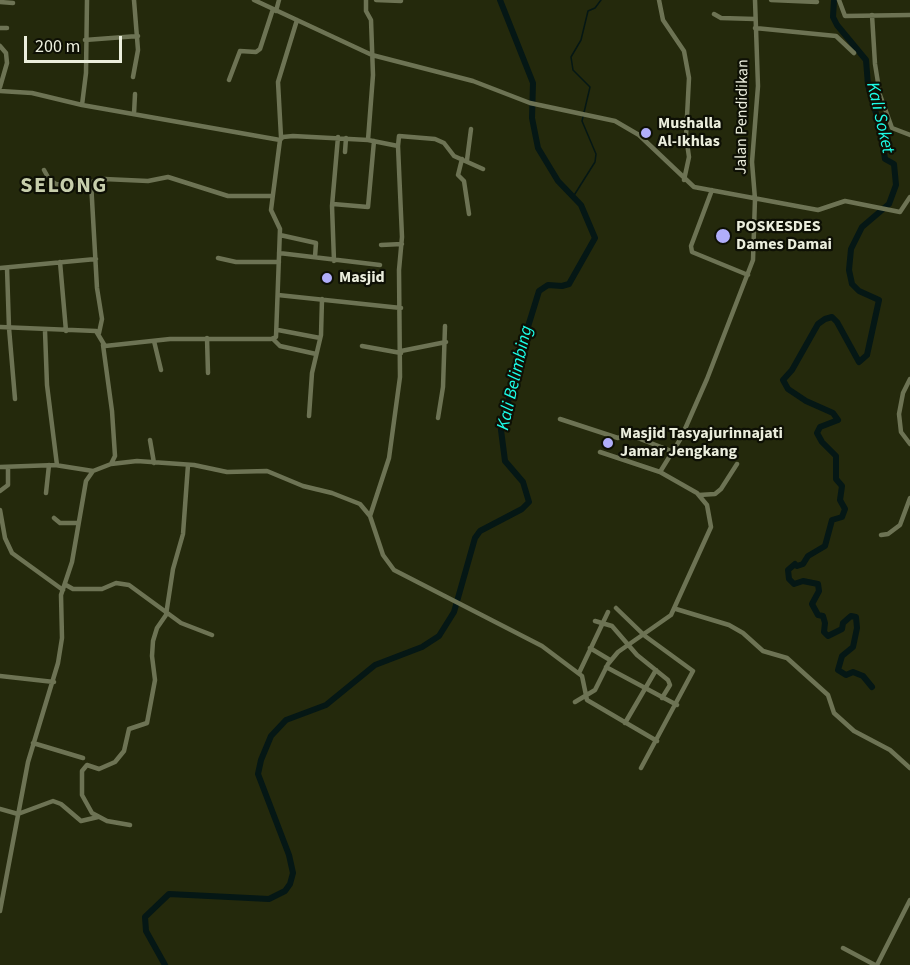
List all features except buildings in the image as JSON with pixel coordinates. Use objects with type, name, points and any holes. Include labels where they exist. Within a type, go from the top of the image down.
[{"type":"street","points":[[82,105],[86,73],[87,0]]},
{"type":"street","points":[[133,77],[138,36],[134,0]]},
{"type":"street","points":[[254,0],[372,55],[472,81],[532,103],[615,121],[639,135],[694,187],[801,209],[818,210],[845,201],[894,211],[903,210],[910,197]]},
{"type":"street","points":[[229,80],[240,51],[256,52],[260,49],[279,0]]},
{"type":"street","points":[[333,204],[368,207],[372,55],[371,20],[366,11],[366,0]]},
{"type":"street","points":[[376,0],[401,1]]},
{"type":"street","points":[[658,0],[663,20],[684,51],[690,78],[686,136],[689,157],[684,180]]},
{"type":"street","name":"Jalan Pendidikan","points":[[660,472],[674,452],[707,379],[753,260],[755,199],[752,162],[758,92],[754,0]]},
{"type":"street","points":[[771,0],[817,2]]},
{"type":"street","points":[[839,0],[845,16],[910,15]]},
{"type":"street","points":[[0,2],[13,3]]},
{"type":"street","points":[[714,14],[721,18],[755,19]]},
{"type":"street","points":[[872,15],[875,64],[880,95],[892,128],[910,135]]},
{"type":"street","points":[[273,339],[277,336],[278,330],[279,295],[280,235],[279,226],[272,216],[281,139],[278,82],[297,20]]},
{"type":"street","points":[[0,28],[7,28]]},
{"type":"street","points":[[755,28],[836,36],[854,53]]},
{"type":"street","points":[[85,40],[138,36]]},
{"type":"street","points":[[0,46],[7,57],[0,89],[281,139],[338,137],[398,146]]},
{"type":"street","points":[[134,114],[135,94]]},
{"type":"street","points":[[469,214],[464,181],[458,176],[465,159],[471,129]]},
{"type":"street","points":[[370,516],[389,458],[401,352],[399,270],[402,244],[399,136],[435,139],[444,143],[452,155],[483,169]]},
{"type":"street","points":[[334,261],[333,204],[338,137]]},
{"type":"street","points":[[345,152],[346,138]]},
{"type":"street","points":[[44,170],[49,179],[56,184],[91,186]]},
{"type":"street","points":[[111,464],[115,456],[114,431],[103,345],[99,333],[102,320],[97,293],[92,182],[104,179],[148,181],[168,177],[228,196],[273,196]]},
{"type":"street","points":[[712,190],[691,246],[692,252],[748,275]]},
{"type":"street","points":[[280,235],[316,243],[315,257]]},
{"type":"street","points":[[381,245],[402,244]]},
{"type":"street","points":[[279,253],[380,265]]},
{"type":"street","points":[[219,258],[236,262],[279,262]]},
{"type":"street","points":[[0,268],[96,260]]},
{"type":"street","points":[[60,262],[66,331]]},
{"type":"street","points":[[7,268],[15,399]]},
{"type":"street","points":[[279,295],[401,308]]},
{"type":"street","points":[[309,416],[320,338],[322,299]]},
{"type":"street","points":[[438,418],[446,342],[445,326]]},
{"type":"street","points":[[0,327],[99,333]]},
{"type":"street","points":[[278,330],[320,338]]},
{"type":"street","points":[[45,331],[46,385],[57,465]]},
{"type":"street","points":[[103,345],[207,338],[273,339],[280,346],[316,354]]},
{"type":"street","points":[[207,338],[208,373]]},
{"type":"street","points":[[154,341],[161,370]]},
{"type":"street","points":[[362,346],[401,352],[446,342]]},
{"type":"street","points":[[910,379],[903,393],[899,414],[901,432],[910,444]]},
{"type":"street","points":[[560,418],[618,438],[626,435],[635,437],[674,452]]},
{"type":"street","points":[[150,440],[154,463]]},
{"type":"street","points":[[575,702],[586,698],[598,686],[610,660],[629,644],[664,622],[676,609],[686,581],[710,533],[710,512],[699,495],[660,472],[600,452]]},
{"type":"street","points":[[0,467],[57,465],[93,471],[111,464],[137,461],[188,465],[227,472],[271,472],[303,486],[322,490],[360,504],[370,516],[383,555],[390,566],[539,644],[579,673],[586,698],[657,741]]},
{"type":"street","points":[[699,495],[715,494],[721,489],[737,464]]},
{"type":"street","points":[[46,493],[49,465]]},
{"type":"street","points":[[130,825],[107,821],[92,813],[82,795],[82,771],[87,765],[99,769],[115,762],[124,751],[129,729],[147,723],[155,680],[153,641],[157,628],[166,613],[173,569],[183,534],[188,465]]},
{"type":"street","points":[[0,491],[9,483],[8,467]]},
{"type":"street","points":[[0,911],[33,743],[54,682],[62,638],[64,587],[72,561],[86,481],[93,471]]},
{"type":"street","points":[[881,535],[888,534],[900,525],[910,498]]},
{"type":"street","points":[[0,510],[2,527],[12,553],[64,587],[102,589],[110,584],[123,583],[137,590],[166,613],[189,626],[212,635]]},
{"type":"street","points":[[54,518],[60,523],[77,523]]},
{"type":"street","points":[[616,608],[645,636],[692,669],[691,678],[641,768]]},
{"type":"street","points":[[676,609],[729,626],[743,633],[763,651],[787,658],[828,695],[834,713],[854,731],[895,754],[910,768]]},
{"type":"street","points":[[579,673],[608,612]]},
{"type":"street","points":[[595,621],[604,622],[616,629],[670,682],[662,698]]},
{"type":"street","points":[[590,648],[610,660]]},
{"type":"street","points":[[606,667],[677,705]]},
{"type":"street","points":[[625,723],[656,670]]},
{"type":"street","points":[[0,676],[54,682]]},
{"type":"street","points":[[33,743],[83,758]]},
{"type":"street","points":[[0,809],[18,814],[53,801],[61,804],[81,821],[98,817]]},
{"type":"street","points":[[0,868],[7,869]]},
{"type":"street","points":[[843,948],[876,965],[910,900]]},
{"type":"waterway","name":"Kali Belimbing","points":[[165,965],[146,931],[145,917],[169,894],[269,899],[285,891],[290,884],[293,873],[289,855],[258,774],[271,736],[286,720],[326,705],[375,665],[422,647],[439,636],[454,612],[475,538],[480,531],[522,509],[529,502],[523,482],[505,461],[501,430],[522,346],[539,291],[548,285],[569,284],[595,238],[581,205],[558,181],[538,148],[532,118],[533,83],[500,0]]},
{"type":"waterway","points":[[573,197],[595,162],[596,154],[582,121],[590,87],[573,70],[571,57],[581,40],[588,11],[595,8],[601,0]]},
{"type":"waterway","name":"Kali Soket","points":[[834,0],[833,17],[837,25],[866,60],[868,85],[881,131],[885,159],[894,164],[896,185],[889,204],[862,227],[851,249],[849,270],[852,284],[859,291],[879,300],[867,355],[859,362],[837,322],[832,317],[825,319],[818,324],[792,370],[783,380],[788,389],[806,401],[833,413],[838,420],[820,427],[817,433],[822,442],[836,456],[836,479],[842,486],[840,500],[845,509],[842,517],[832,520],[825,546],[808,556],[803,564],[797,566],[795,564],[788,570],[789,579],[794,584],[803,581],[818,584],[819,591],[812,604],[818,615],[823,616],[824,632],[828,636],[842,629],[843,623],[851,616],[856,617],[857,628],[853,647],[842,656],[838,670],[846,675],[853,672],[863,676],[872,687]]},
{"type":"place","name":"Mushalla Al-Ikhlas","points":[[646,133]]},
{"type":"place","name":"POSKESDES Dames Damai","points":[[723,236]]},
{"type":"place","name":"Masjid","points":[[327,278]]},
{"type":"place","name":"Masjid Tasyajurinnajati Jamar Jengkang","points":[[608,443]]},
{"type":"district","name":"SELONG","points":[[64,187]]}]
